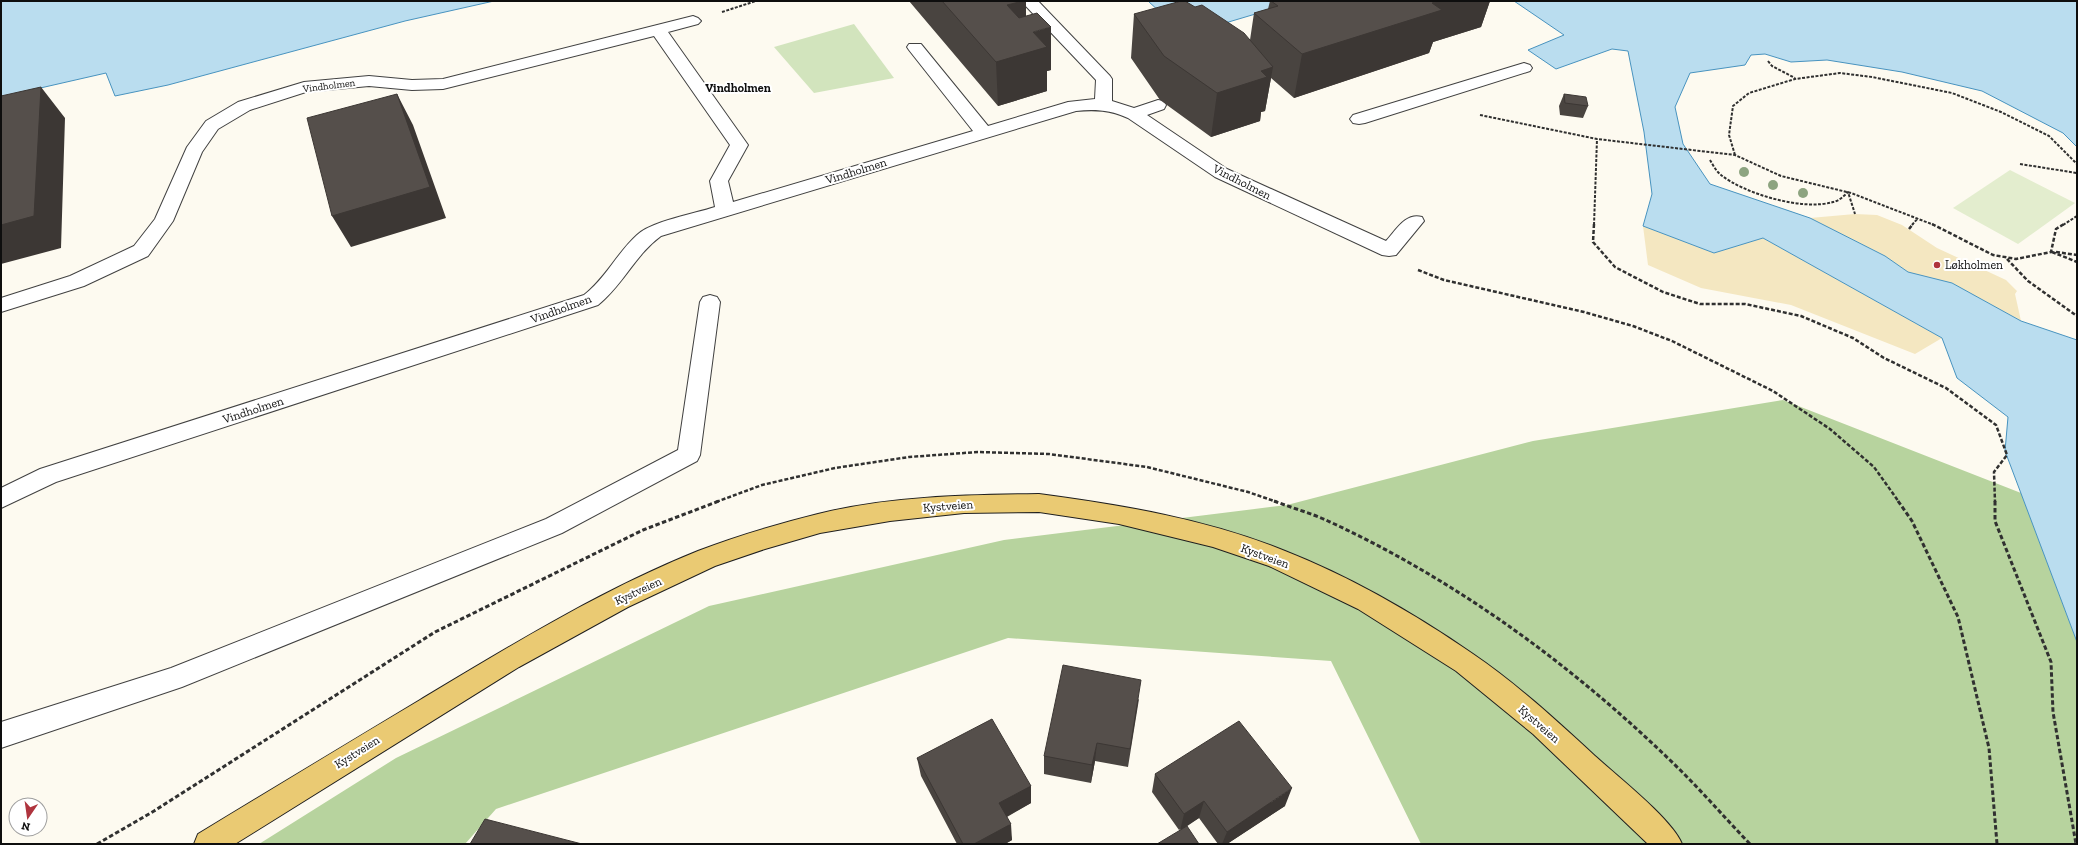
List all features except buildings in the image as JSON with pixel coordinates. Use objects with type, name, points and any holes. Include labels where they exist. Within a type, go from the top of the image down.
[{"type":"main road","name":"Kystveien","points":[[208,844],[510,659],[619,599],[706,559],[764,539],[820,523],[890,510],[964,504],[1040,503],[1119,514],[1213,538],[1277,558],[1367,601],[1465,663],[1542,725],[1630,806],[1668,844]]},
{"type":"street","points":[[1029,1],[1104,78],[1103,105]]},
{"type":"street","name":"Vindholmen","points":[[1,305],[77,280],[141,251],[164,221],[193,151],[212,125],[244,106],[312,87],[369,80],[412,85],[443,84],[659,31],[693,21]]},
{"type":"street","points":[[659,31],[739,145],[719,181],[725,210]]},
{"type":"street","points":[[915,47],[984,133]]},
{"type":"street","points":[[1359,119],[1524,68]]},
{"type":"street","name":"Vindholmen","points":[[1,499],[48,475],[565,310],[591,300],[608,286],[644,238],[654,232],[1074,106],[1091,104],[1103,105],[1134,114],[1221,173],[1389,250]]},
{"type":"street","points":[[1134,114],[1158,105]]},
{"type":"street","points":[[1389,250],[1415,221]]},
{"type":"street","points":[[1,735],[173,679],[539,532],[689,455],[710,302]]},
{"type":"path","points":[[1768,61],[1772,66],[1795,79]]},
{"type":"path","points":[[1735,155],[1729,135],[1733,106],[1749,93],[1795,79],[1840,73],[1872,77],[1952,93],[2001,112],[2049,136],[2077,164]]},
{"type":"path","points":[[1476,114],[1597,139],[1735,155],[1781,176],[1848,192],[1918,218],[1993,254],[2016,259],[2051,252],[2077,255]]},
{"type":"path","points":[[1597,139],[1593,242],[1615,267],[1663,292],[1700,304],[1746,304],[1801,316],[1853,338],[1884,358],[1946,388],[1996,425],[2007,455],[1994,472],[1996,521],[2051,662],[2053,712],[2076,844]]},
{"type":"path","points":[[1710,160],[1720,174],[1733,183],[1789,203],[1830,203],[1840,200],[1848,192]]},
{"type":"path","points":[[2020,164],[2077,173]]},
{"type":"path","points":[[1848,192],[1855,214]]},
{"type":"path","points":[[2051,252],[2056,229],[2077,216]]},
{"type":"path","points":[[1909,229],[1918,218]]},
{"type":"path","points":[[1389,250],[1414,268],[1444,280],[1584,312],[1633,326],[1672,342],[1773,391],[1830,429],[1874,467],[1912,521],[1958,617],[1989,748],[1997,844]]},
{"type":"path","points":[[2051,252],[2077,262]]},
{"type":"path","points":[[2007,258],[2028,281],[2077,316]]},
{"type":"path","points":[[97,844],[154,811],[436,632],[544,577],[643,530],[762,485],[835,468],[909,457],[978,452],[1049,454],[1147,467],[1248,492],[1327,520],[1411,562],[1488,610],[1596,694],[1674,763],[1750,844]]},
{"type":"green space","points":[[854,24],[894,78],[814,93],[774,47]]},
{"type":"green space","points":[[2010,170],[2075,203],[2018,244],[1953,208]]},
{"type":"green space","points":[[1783,400],[2021,493],[2077,642],[2077,844],[1421,844],[1331,661],[1008,638],[496,809],[465,844],[259,844],[396,758],[709,606],[1004,540],[1287,505],[1533,441]]},
{"type":"sand","name":"Løkholmen","points":[[1855,214],[1877,215],[1902,225],[1937,248],[2006,280],[2017,291],[2015,294],[2021,321],[1952,283],[1908,272],[1885,256],[1810,218]]},
{"type":"sand","points":[[1643,226],[1714,253],[1763,238],[1942,338],[1915,354],[1791,305],[1701,288],[1648,265]]},
{"type":"water","points":[[1,1],[494,1],[405,21],[168,85],[115,96],[106,73],[1,97]]},
{"type":"water","points":[[1148,1],[1299,1],[1185,35]]},
{"type":"water","points":[[1514,1],[2077,1],[2077,147],[2063,133],[1982,91],[1902,72],[1827,60],[1791,62],[1765,54],[1751,55],[1745,65],[1690,73],[1675,107],[1683,144],[1710,184],[1810,218],[1885,256],[1908,272],[1952,283],[2021,321],[2077,340],[2077,642],[2005,451],[2008,417],[1957,378],[1942,338],[1763,238],[1714,253],[1643,226],[1652,194],[1644,132],[1628,51],[1612,49],[1556,69],[1528,50],[1564,35]]},
{"type":"place","name":"Løkholmen","points":[[1937,265]]},
{"type":"district","name":"Vindholmen","points":[[738,88]]}]
